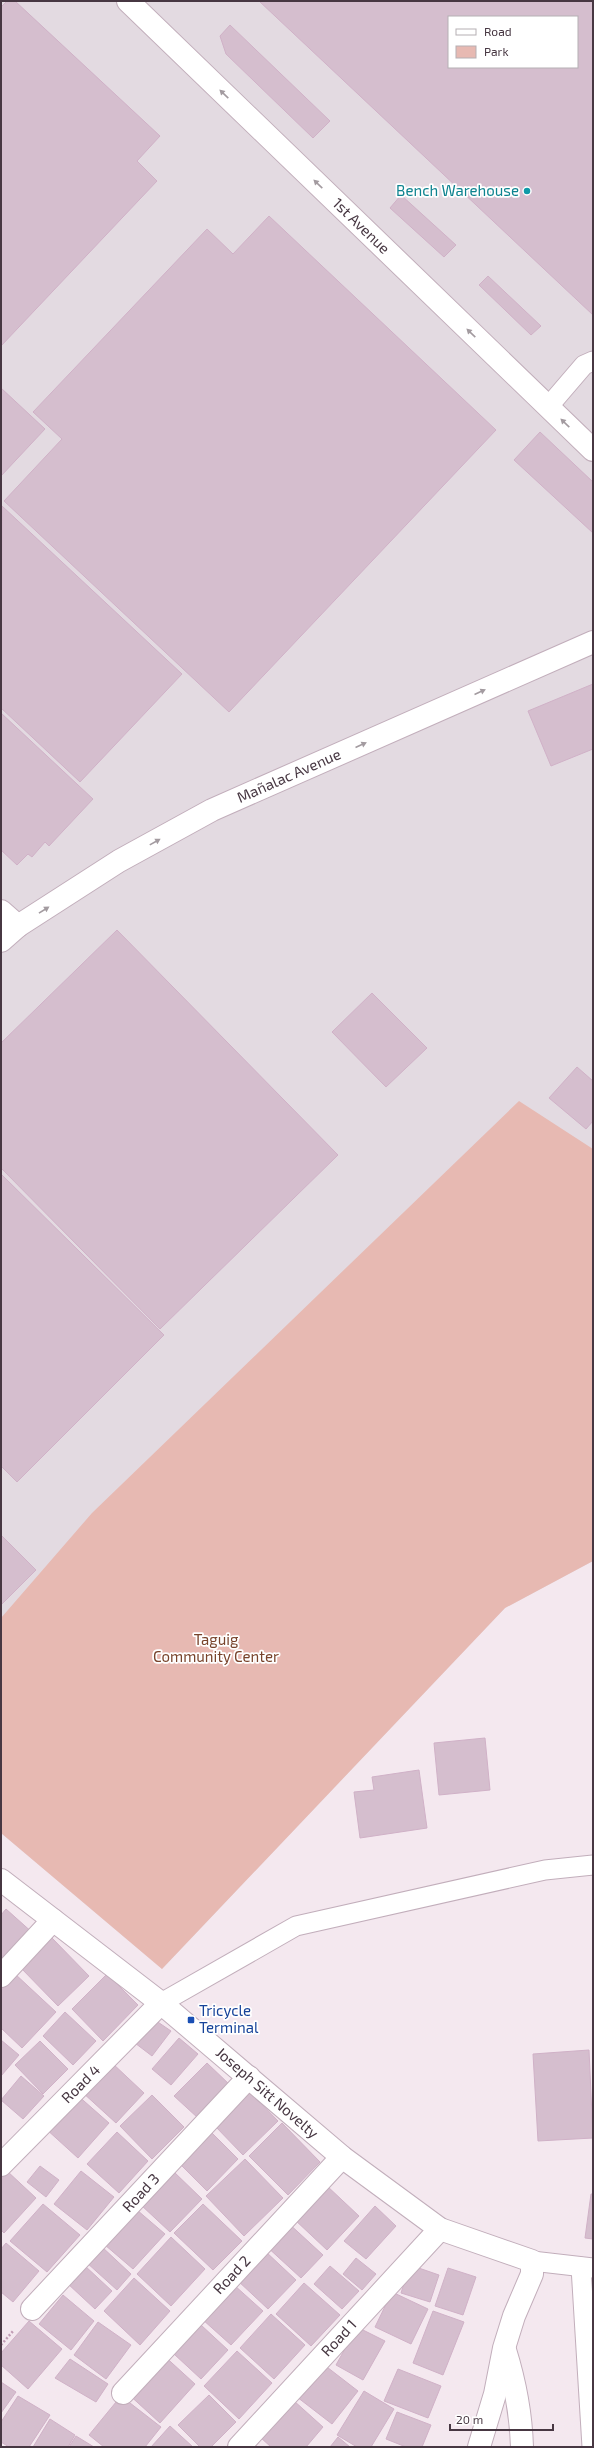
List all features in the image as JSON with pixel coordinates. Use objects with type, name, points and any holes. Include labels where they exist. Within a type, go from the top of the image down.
[{"type":"street","name":"1st Avenue","points":[[128,1],[593,450]]},
{"type":"street","name":"Mañalac Avenue","points":[[1,941],[18,926],[119,862],[212,810],[593,642]]},
{"type":"street","points":[[1,911],[18,926]]},
{"type":"street","name":"Joseph Sitt Novelty","points":[[1,1880],[161,2003],[342,2157],[440,2229],[532,2261]]},
{"type":"street","points":[[1,1976],[53,1920]]},
{"type":"street","name":"Road 4","points":[[1,2165],[161,2003]]},
{"type":"street","name":"Road 3","points":[[32,2309],[249,2077]]},
{"type":"street","name":"Road 2","points":[[123,2393],[342,2157]]},
{"type":"street","name":"Road 1","points":[[239,2447],[440,2229]]},
{"type":"street","points":[[479,2447],[495,2394],[504,2348],[514,2316],[532,2274],[532,2261]]},
{"type":"street","points":[[504,2348],[513,2375],[521,2421],[522,2447]]},
{"type":"lane","points":[[548,407],[584,365],[593,361]]},
{"type":"lane","points":[[161,2003],[296,1926],[545,1870],[593,1865]]},
{"type":"lane","points":[[532,2261],[587,2267],[592,2447]]},
{"type":"shaded area","points":[[1,1],[593,1],[593,1561],[505,1608],[162,1969],[1,1833]]},
{"type":"green space","name":"Taguig Community Center","points":[[519,1101],[593,1149],[593,1561],[505,1608],[162,1969],[1,1833],[1,1618],[92,1513]]},
{"type":"building","points":[[7,1],[15,1],[160,136],[137,161],[157,181],[1,346],[1,7]]},
{"type":"building","name":"Bench Warehouse","points":[[259,1],[593,1],[593,315]]},
{"type":"building","points":[[230,25],[330,121],[313,138],[226,54],[220,36]]},
{"type":"building","points":[[401,195],[456,245],[444,257],[390,208]]},
{"type":"building","points":[[269,216],[496,430],[229,712],[4,501],[62,439],[33,412],[207,229],[233,254]]},
{"type":"building","points":[[488,276],[541,326],[531,335],[479,285]]},
{"type":"building","points":[[1,388],[45,429],[1,476]]},
{"type":"building","points":[[540,432],[593,482],[593,533],[514,460]]},
{"type":"building","points":[[2,506],[182,674],[80,782],[1,708]]},
{"type":"building","points":[[593,684],[593,749],[551,766],[528,711]]},
{"type":"building","points":[[1,713],[93,799],[49,846],[45,842],[32,857],[28,854],[17,865],[1,850]]},
{"type":"building","points":[[117,930],[338,1155],[160,1329],[1,1168],[1,1043]]},
{"type":"building","points":[[372,993],[427,1048],[386,1087],[332,1032]]},
{"type":"building","points":[[577,1067],[593,1081],[593,1121],[586,1129],[549,1098]]},
{"type":"building","points":[[1,1174],[164,1335],[17,1482],[1,1466]]},
{"type":"building","points":[[1,1535],[36,1570],[1,1605]]},
{"type":"building","points":[[485,1738],[490,1790],[439,1795],[434,1743]]},
{"type":"building","points":[[419,1770],[427,1828],[360,1838],[354,1792],[374,1790],[372,1777]]},
{"type":"building","points":[[6,1909],[34,1934],[8,1961],[1,1955],[1,1915]]},
{"type":"building","points":[[52,1938],[89,1976],[58,2006],[21,1968]]},
{"type":"building","points":[[14,1973],[56,2012],[22,2048],[1,2028],[1,1987]]},
{"type":"building","points":[[107,1974],[138,2005],[103,2041],[72,2009]]},
{"type":"building","points":[[65,2012],[96,2041],[73,2065],[43,2036]]},
{"type":"building","points":[[149,2016],[171,2031],[152,2056],[131,2040]]},
{"type":"building","points":[[179,2038],[198,2054],[171,2085],[152,2069]]},
{"type":"building","points":[[1,2040],[19,2055],[1,2076]]},
{"type":"building","points":[[40,2041],[68,2069],[43,2094],[15,2065]]},
{"type":"building","points":[[589,2050],[593,2138],[538,2141],[533,2054]]},
{"type":"building","points":[[111,2062],[144,2093],[116,2123],[82,2092]]},
{"type":"building","points":[[207,2063],[230,2085],[198,2118],[174,2096]]},
{"type":"building","points":[[21,2076],[44,2096],[23,2119],[1,2100]]},
{"type":"building","points":[[250,2092],[278,2121],[243,2155],[215,2126]]},
{"type":"building","points":[[76,2094],[109,2123],[78,2158],[45,2128]]},
{"type":"building","points":[[152,2095],[184,2127],[152,2159],[120,2126]]},
{"type":"building","points":[[282,2123],[320,2162],[288,2195],[249,2156]]},
{"type":"building","points":[[210,2131],[238,2159],[207,2191],[179,2163]]},
{"type":"building","points":[[117,2132],[148,2161],[119,2193],[87,2164]]},
{"type":"building","points":[[245,2159],[283,2198],[244,2236],[206,2196]]},
{"type":"building","points":[[40,2166],[59,2180],[46,2197],[27,2182]]},
{"type":"building","points":[[6,2170],[36,2198],[4,2233],[1,2230],[1,2176]]},
{"type":"building","points":[[81,2171],[114,2197],[87,2230],[54,2204]]},
{"type":"building","points":[[173,2171],[202,2199],[170,2232],[141,2205]]},
{"type":"building","points":[[326,2185],[359,2216],[327,2250],[294,2219]]},
{"type":"building","points":[[591,2194],[593,2194],[593,2239],[585,2238]]},
{"type":"building","points":[[43,2204],[80,2235],[47,2272],[10,2241]]},
{"type":"building","points":[[203,2204],[242,2241],[213,2270],[174,2233]]},
{"type":"building","points":[[375,2206],[396,2226],[366,2259],[344,2241]]},
{"type":"building","points":[[137,2210],[165,2234],[133,2269],[105,2245]]},
{"type":"building","points":[[286,2221],[323,2255],[301,2278],[265,2245]]},
{"type":"building","points":[[171,2237],[205,2269],[171,2306],[137,2274]]},
{"type":"building","points":[[6,2243],[39,2271],[13,2302],[1,2292],[1,2249]]},
{"type":"building","points":[[101,2246],[131,2274],[117,2290],[86,2262]]},
{"type":"building","points":[[265,2251],[296,2280],[268,2309],[237,2280]]},
{"type":"building","points":[[356,2258],[376,2274],[362,2290],[343,2274]]},
{"type":"building","points":[[84,2265],[112,2291],[95,2309],[67,2283]]},
{"type":"building","points":[[410,2265],[439,2275],[430,2302],[401,2293]]},
{"type":"building","points":[[330,2266],[359,2291],[342,2309],[314,2284]]},
{"type":"building","points":[[448,2268],[476,2277],[463,2315],[435,2306]]},
{"type":"building","points":[[134,2278],[170,2311],[140,2345],[104,2311]]},
{"type":"building","points":[[304,2283],[340,2315],[311,2346],[276,2314]]},
{"type":"building","points":[[234,2285],[263,2311],[231,2345],[202,2319]]},
{"type":"building","points":[[392,2292],[428,2309],[411,2344],[375,2327]]},
{"type":"building","points":[[63,2295],[94,2321],[71,2350],[39,2324]]},
{"type":"building","points":[[433,2311],[464,2322],[443,2375],[413,2363]]},
{"type":"building","points":[[271,2314],[305,2345],[274,2379],[240,2348]]},
{"type":"building","points":[[29,2321],[62,2349],[28,2389],[1,2365],[1,2353]]},
{"type":"building","points":[[98,2322],[131,2345],[106,2379],[74,2355]]},
{"type":"building","points":[[201,2325],[228,2350],[201,2379],[174,2354]]},
{"type":"building","points":[[357,2327],[385,2341],[363,2380],[336,2365]]},
{"type":"building","points":[[237,2351],[272,2383],[239,2419],[204,2386]]},
{"type":"building","points":[[161,2353],[195,2384],[160,2423],[126,2392]]},
{"type":"building","points":[[70,2359],[108,2384],[96,2402],[55,2378]]},
{"type":"building","points":[[323,2364],[358,2391],[332,2424],[297,2397]]},
{"type":"building","points":[[398,2369],[441,2386],[428,2418],[384,2401]]},
{"type":"building","points":[[1,2382],[16,2392],[1,2413]]},
{"type":"building","points":[[364,2391],[394,2409],[371,2447],[357,2447],[337,2435]]},
{"type":"building","points":[[209,2395],[236,2422],[211,2447],[200,2447],[178,2425]]},
{"type":"building","points":[[18,2396],[50,2415],[29,2447],[9,2447],[1,2442],[1,2422]]},
{"type":"building","points":[[121,2396],[161,2427],[145,2447],[104,2447],[89,2435]]},
{"type":"building","points":[[293,2400],[323,2427],[306,2447],[271,2447],[260,2437]]},
{"type":"building","points":[[397,2412],[431,2425],[422,2447],[406,2447],[386,2439]]},
{"type":"building","points":[[50,2419],[75,2435],[68,2447],[33,2447]]},
{"type":"building","points":[[170,2426],[193,2447],[151,2447]]},
{"type":"building","points":[[76,2436],[94,2447],[69,2447]]},
{"type":"building","points":[[338,2437],[350,2447],[330,2447]]},
{"type":"place","name":"Bench Warehouse","points":[[527,191]]},
{"type":"place","name":"Tricycle Terminal","points":[[191,2020]]}]
